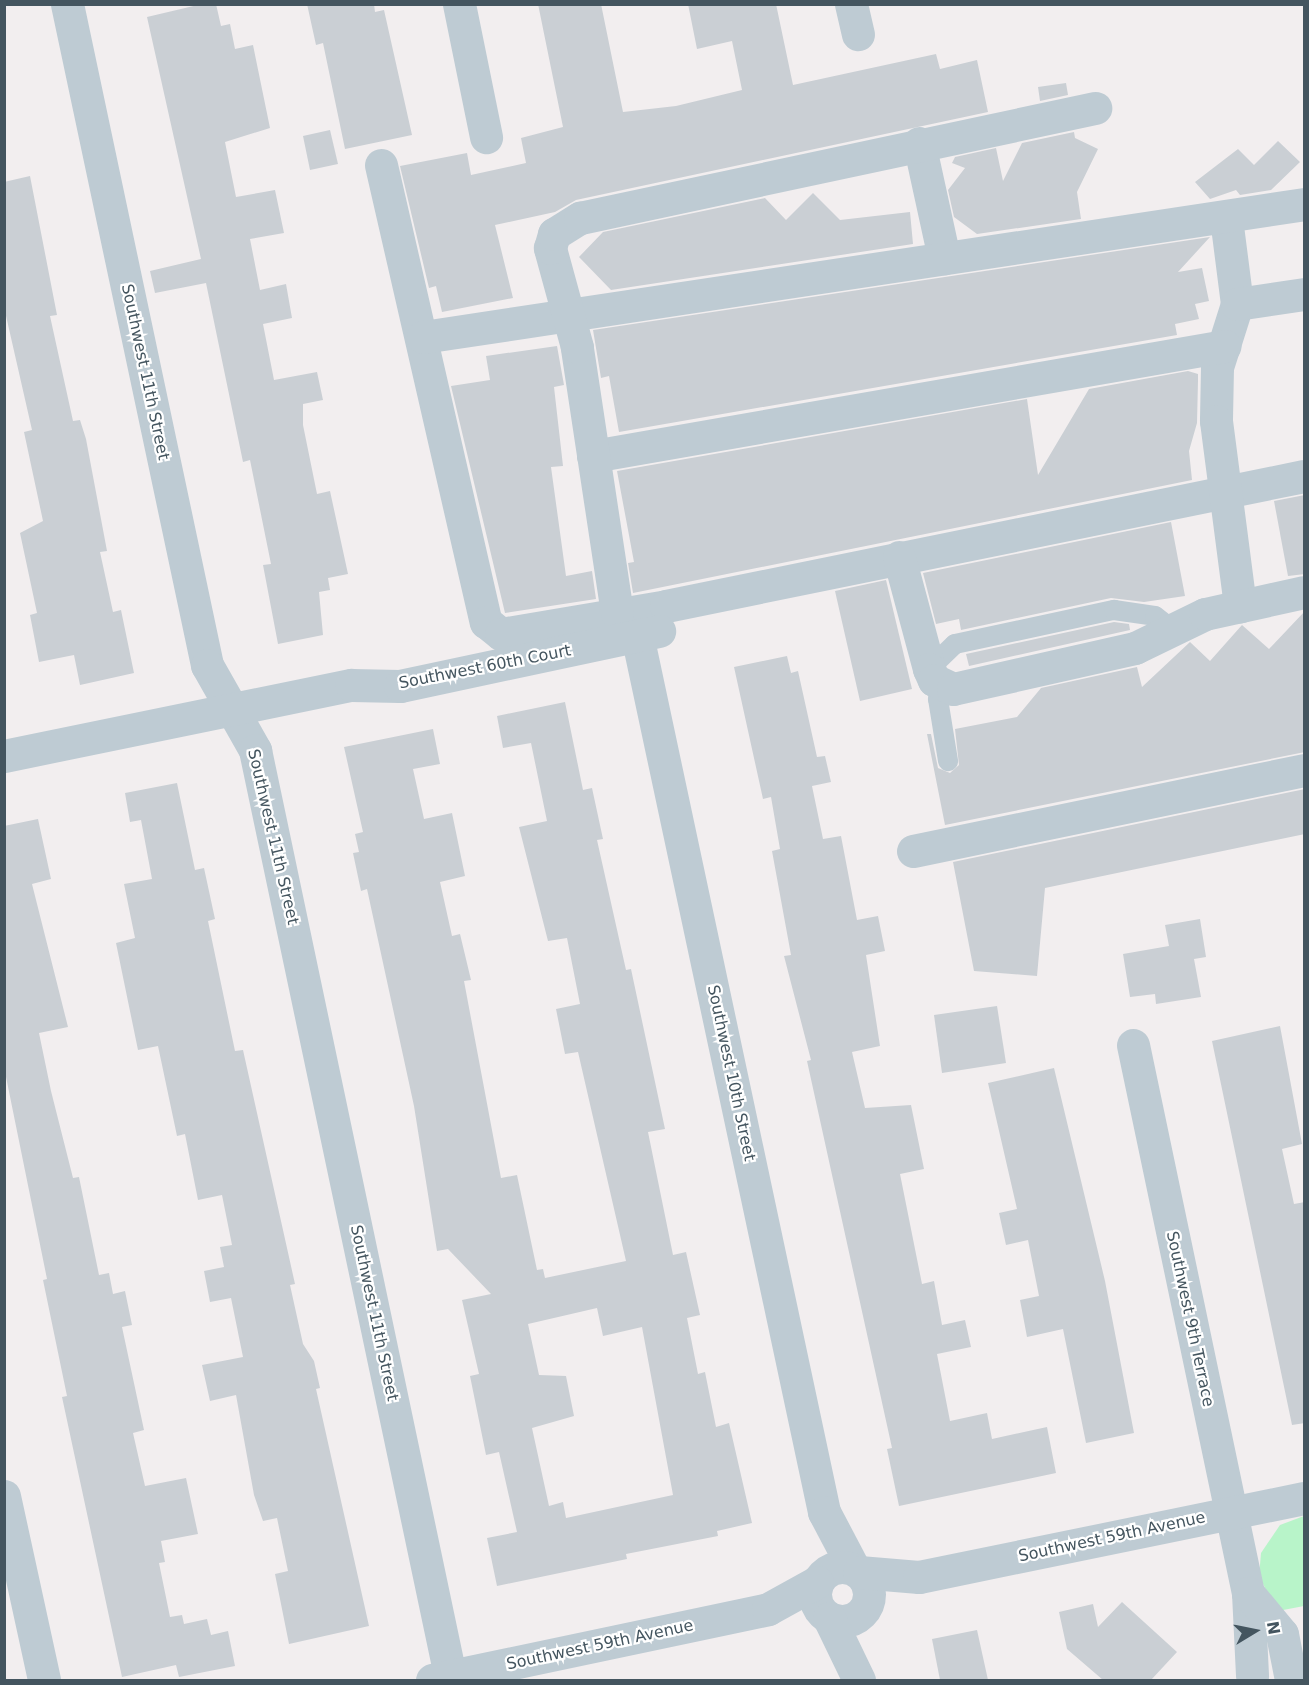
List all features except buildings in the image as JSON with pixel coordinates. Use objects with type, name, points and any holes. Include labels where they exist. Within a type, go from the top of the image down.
[{"type":"street","name":"Southwest 11th Street","points":[[68,4],[207,665],[255,750],[445,1679]]},
{"type":"street","points":[[459,4],[486,138]]},
{"type":"street","name":"Southwest 10th Street","points":[[859,1678],[822,1597],[824,1512],[627,624],[593,456],[578,347],[566,314],[550,248],[554,234],[565,224],[919,143],[1095,108]]},
{"type":"street","points":[[919,143],[944,258]]},
{"type":"street","points":[[381,165],[490,630],[516,634],[627,624],[900,557],[1305,476]]},
{"type":"street","points":[[423,337],[1226,218],[1305,204]]},
{"type":"street","points":[[1226,218],[1237,304],[1217,367],[1216,421],[1227,491],[1240,606]]},
{"type":"street","points":[[1237,304],[1305,294]]},
{"type":"street","points":[[593,456],[1224,346]]},
{"type":"street","points":[[900,557],[936,678],[968,689],[1134,648],[1173,630],[1240,606],[1305,592]]},
{"type":"street","name":"Southwest 60th Court","points":[[4,756],[351,685],[400,686],[627,624],[824,596]]},
{"type":"street","points":[[914,851],[1305,770]]},
{"type":"street","name":"Southwest 9th Terrace","points":[[1133,1045],[1248,1593],[1252,1678]]},
{"type":"street","points":[[4,1496],[44,1680]]},
{"type":"street","name":"Southwest 59th Avenue","points":[[857,1571],[919,1578],[1305,1498]]},
{"type":"street","name":"Southwest 10th Street","points":[[824,1512],[857,1571]]},
{"type":"street","points":[[834,1567],[857,1571],[869,1588],[863,1611],[846,1621],[822,1597],[834,1567]]},
{"type":"street","name":"Southwest 59th Avenue","points":[[863,1611],[919,1578]]},
{"type":"street","name":"Southwest 9th Terrace","points":[[1248,1593],[1291,1654]]},
{"type":"street","name":"Southwest 59th Avenue","points":[[445,1679],[822,1597]]},
{"type":"street","name":"Southwest 10th Street","points":[[859,1678],[863,1611]]},
{"type":"street","points":[[1252,1678],[1291,1654]]},
{"type":"lane","points":[[948,761],[936,678],[955,644],[1114,610],[1155,616],[1173,630]]},
{"type":"green space","points":[[1304,1516],[1304,1606],[1278,1611],[1259,1577],[1261,1553],[1280,1525]]}]
